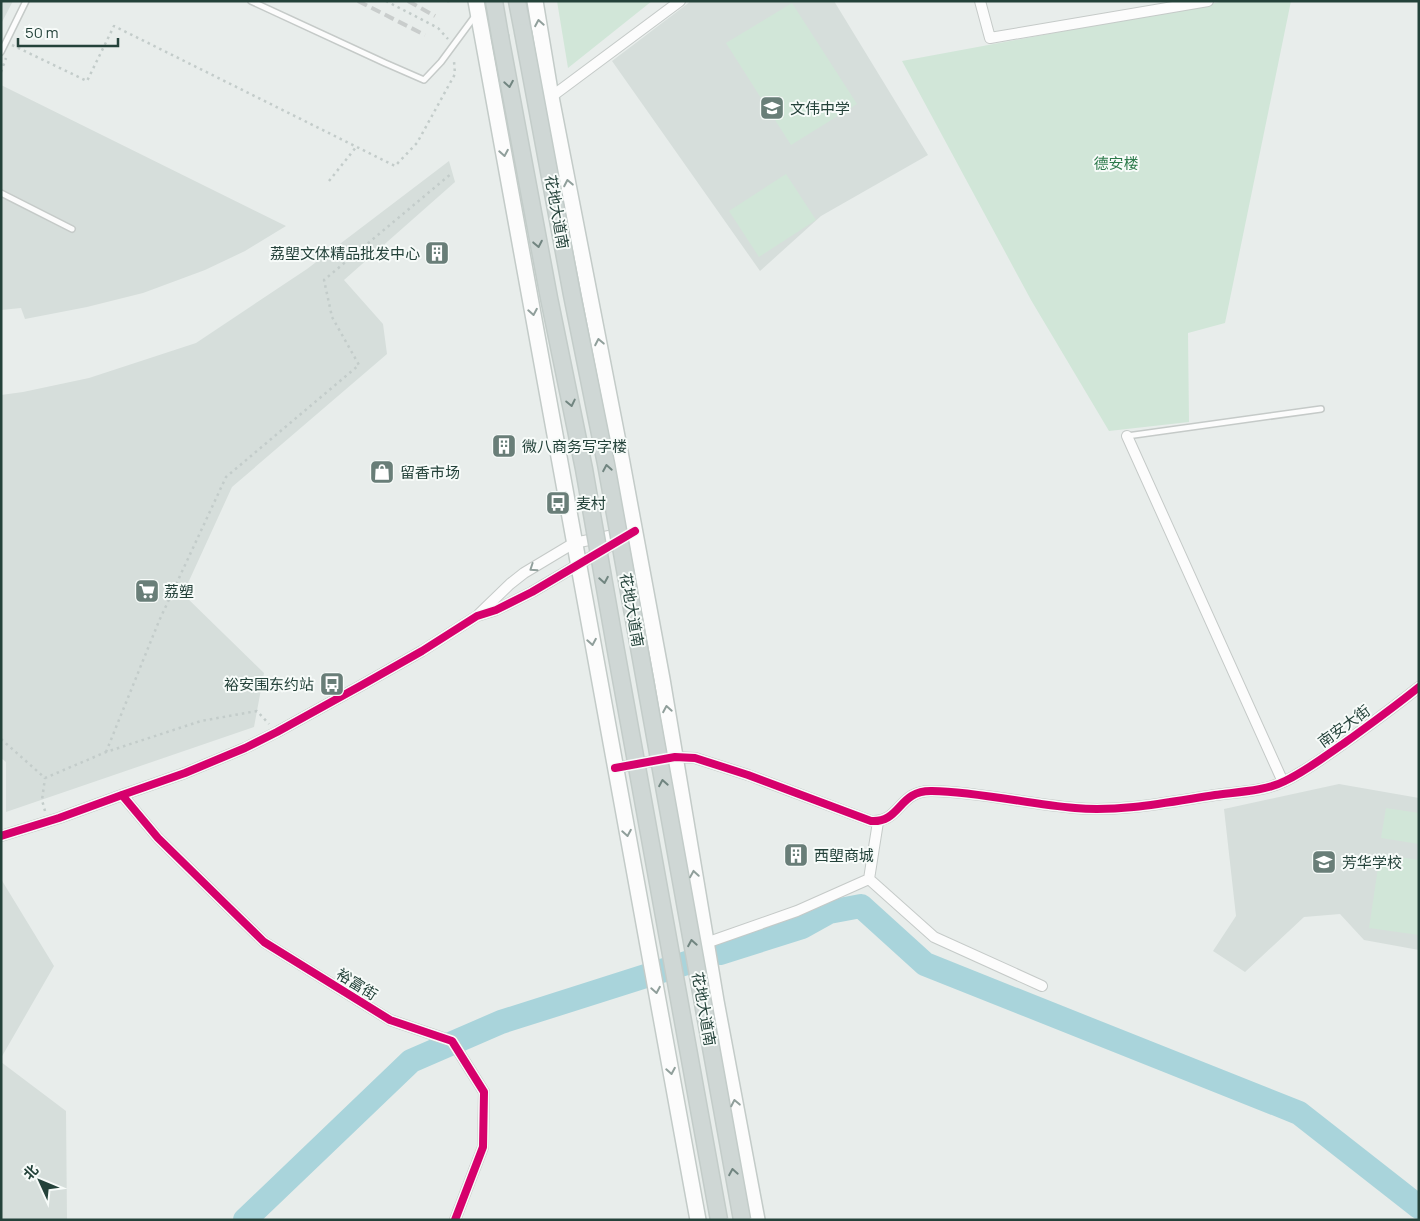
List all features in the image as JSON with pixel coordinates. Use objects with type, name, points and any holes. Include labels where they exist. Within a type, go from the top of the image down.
[{"type":"main road","name":"花地大道南","points":[[494,1],[549,298],[586,478],[718,1220]]},
{"type":"main road","name":"花地大道南","points":[[519,1],[523,32],[572,295],[608,473],[742,1220]]},
{"type":"main road","name":"花地大道南","points":[[535,1],[551,97],[635,531],[716,1001],[758,1220]]},
{"type":"main road","points":[[477,6],[698,1220]]},
{"type":"street","points":[[551,97],[680,1]]},
{"type":"street","points":[[980,1],[990,38],[1208,1]]},
{"type":"street","points":[[1127,436],[1284,782]]},
{"type":"street","points":[[1,836],[47,822],[214,761],[277,732],[422,651],[477,616],[524,573],[574,543],[635,531]]},
{"type":"street","points":[[477,616],[514,602],[635,531]]},
{"type":"street","name":"南安大街","points":[[878,822],[890,817],[908,797],[921,792],[960,792],[1061,807],[1099,809],[1126,808],[1268,787],[1284,782],[1322,759],[1419,687]]},
{"type":"street","points":[[615,768],[675,757],[695,758],[723,766],[878,822],[869,879]]},
{"type":"street","name":"裕富街","points":[[122,795],[158,838],[264,942],[390,1020],[452,1041],[484,1092],[482,1147],[455,1220]]},
{"type":"street","points":[[706,943],[798,911],[869,879]]},
{"type":"street","points":[[869,879],[934,937],[1042,986]]},
{"type":"lane","points":[[1,52],[26,1]]},
{"type":"lane","points":[[251,1],[424,80],[441,62],[477,6]]},
{"type":"lane","points":[[1,193],[72,229]]},
{"type":"lane","points":[[1127,436],[1321,409]]},
{"type":"path","points":[[12,45],[87,82],[114,26],[396,166],[417,143],[455,74],[452,46],[438,28],[386,1]]},
{"type":"path","points":[[1,72],[8,54]]},
{"type":"path","points":[[329,181],[357,146]]},
{"type":"path","points":[[106,752],[159,621],[226,477],[359,365],[332,317],[324,280],[452,173]]},
{"type":"path","points":[[45,778],[106,752],[201,721],[257,711],[277,732]]},
{"type":"path","points":[[1,739],[45,778]]},
{"type":"path","points":[[45,778],[42,800],[47,822]]},
{"type":"shaded area","points":[[1,1],[13,1],[1,24]]},
{"type":"shaded area","name":"文伟中学","points":[[691,1],[834,1],[928,155],[821,216],[760,271],[612,61]]},
{"type":"shaded area","points":[[1,85],[286,226],[245,251],[205,270],[143,293],[87,307],[25,319],[21,308],[1,310]]},
{"type":"shaded area","points":[[449,161],[455,182],[344,280],[383,324],[387,354],[232,487],[183,594],[264,673],[254,727],[6,812],[6,762],[1,758],[1,395],[89,378],[196,343],[307,269]]},
{"type":"shaded area","name":"芳华学校","points":[[1339,784],[1419,798],[1419,950],[1364,940],[1340,914],[1304,917],[1245,972],[1213,951],[1236,916],[1224,809]]},
{"type":"shaded area","points":[[1,879],[54,966],[1,1058]]},
{"type":"shaded area","points":[[1,1062],[66,1111],[67,1220],[1,1220]]},
{"type":"green space","points":[[557,1],[652,1],[568,68]]},
{"type":"green space","name":"德安楼","points":[[1226,1],[1291,1],[1225,323],[1188,333],[1189,422],[1109,431],[1031,300],[902,61]]},
{"type":"green space","points":[[792,3],[857,104],[791,145],[726,43]]},
{"type":"green space","points":[[786,174],[816,220],[759,257],[729,211]]},
{"type":"green space","points":[[1386,808],[1419,813],[1419,844],[1381,838]]},
{"type":"green space","points":[[1380,854],[1419,860],[1419,935],[1369,928]]},
{"type":"waterway","points":[[720,953],[802,927],[829,912],[861,906],[925,964],[1299,1113],[1419,1207]]},
{"type":"waterway","points":[[245,1220],[411,1061],[501,1022],[696,960]]},
{"type":"railway","points":[[358,1],[425,35]]},
{"type":"railway","points":[[408,1],[435,16]]},
{"type":"cycle path","points":[[1,836],[59,818],[185,773],[245,748],[422,651],[477,616],[496,610],[532,592],[635,531]]},
{"type":"cycle path","points":[[615,768],[675,757],[695,758],[748,775],[871,821],[888,817],[912,796],[921,792],[932,791],[1075,808],[1110,809],[1251,791],[1285,781],[1322,759],[1419,687]]},
{"type":"cycle path","points":[[122,795],[158,838],[264,942],[390,1020],[452,1041],[484,1092],[483,1147],[455,1220]]},
{"type":"place","name":"文伟中学","points":[[772,108]]},
{"type":"place","name":"荔塱文体精品批发中心","points":[[437,253]]},
{"type":"place","name":"微八商务写字楼","points":[[504,446]]},
{"type":"place","name":"留香市场","points":[[382,472]]},
{"type":"place","name":"麦村","points":[[558,503]]},
{"type":"place","name":"荔塑","points":[[147,591]]},
{"type":"place","name":"裕安围东约站","points":[[332,684]]},
{"type":"place","name":"西塱商城","points":[[796,855]]},
{"type":"place","name":"芳华学校","points":[[1324,862]]}]
